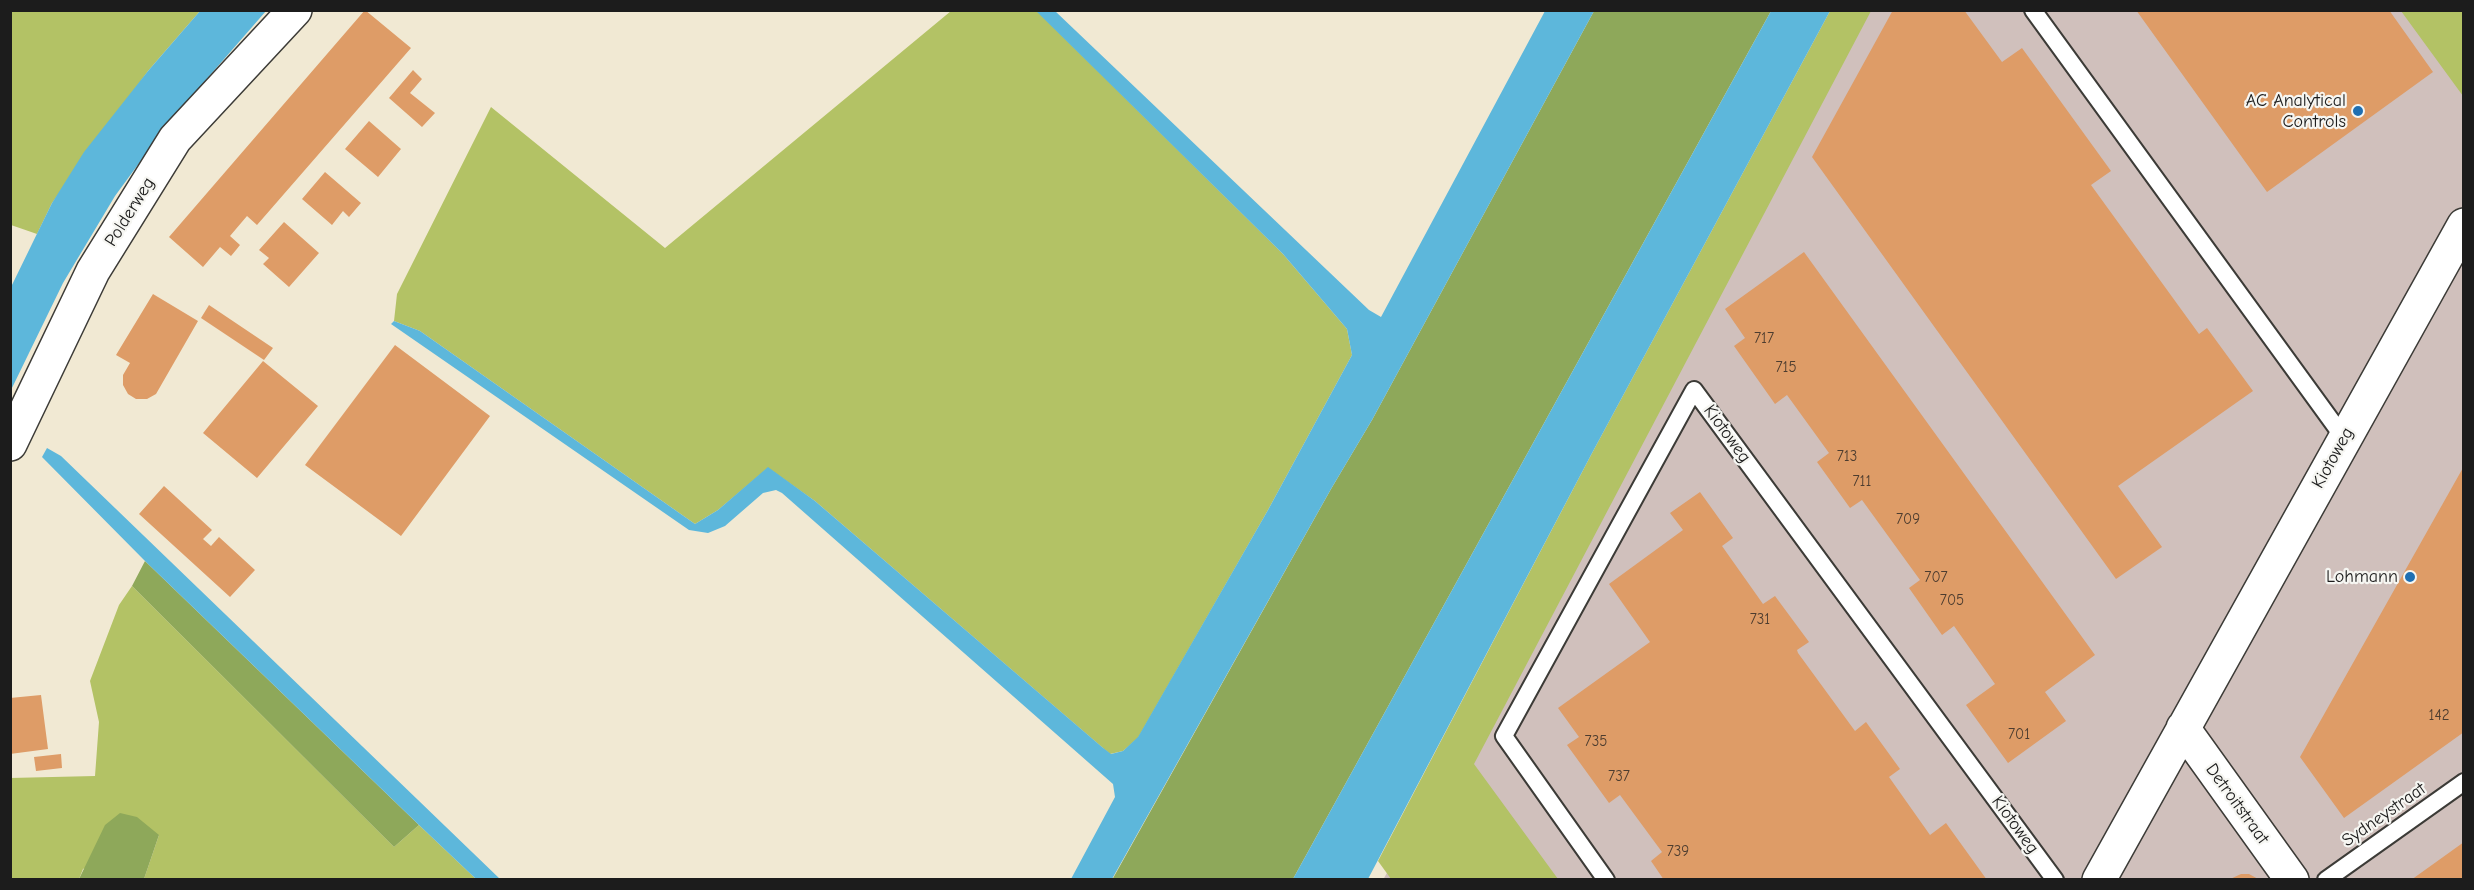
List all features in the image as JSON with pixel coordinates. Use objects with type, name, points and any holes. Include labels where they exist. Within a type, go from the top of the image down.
[{"type":"street","name":"Polderweg","points":[[10,444],[93,271],[176,139],[295,10]]},
{"type":"street","name":"Kiotoweg","points":[[2098,879],[2463,225]]},
{"type":"street","name":"Detroitstraat","points":[[2183,728],[2292,879]]},
{"type":"lane","points":[[2033,10],[2344,438]]},
{"type":"lane","name":"Kiotoweg","points":[[1606,879],[1504,736],[1694,390],[2055,879]]},
{"type":"lane","name":"Sydneystraat","points":[[2326,879],[2463,782]]},
{"type":"shaded area","points":[[1859,11],[2463,11],[2463,879],[1383,880]]},
{"type":"green space","points":[[1036,10],[1283,254],[1347,329],[1352,355],[1268,510],[1138,738],[1123,751],[1110,754],[815,501],[768,468],[718,510],[695,524],[420,331],[394,321],[397,294],[491,107],[665,248],[951,11]]},
{"type":"green space","points":[[10,11],[200,11],[148,71],[52,203],[37,234],[11,225]]},
{"type":"green space","points":[[1594,11],[1771,11],[1293,879],[1112,880],[1372,420]]},
{"type":"green space","points":[[1830,11],[1871,11],[1474,764],[1558,879],[1391,879],[1378,861],[1591,455]]},
{"type":"green space","points":[[2401,11],[2463,11],[2463,96]]},
{"type":"green space","points":[[145,561],[419,825],[394,847],[132,586]]},
{"type":"green space","points":[[132,586],[394,847],[419,825],[476,879],[144,879],[159,835],[83,869],[79,879],[11,879],[10,778],[95,776],[99,722],[90,681],[119,605]]},
{"type":"green space","points":[[120,813],[137,817],[159,835],[144,879],[79,879],[105,825]]},
{"type":"water","points":[[200,11],[266,11],[170,121],[115,196],[63,283],[11,390],[11,287],[52,203],[84,152],[148,71]]},
{"type":"water","points":[[1036,11],[1055,11],[1369,310],[1381,317],[1545,11],[1594,11],[1372,420],[1112,879],[1071,879],[1115,797],[1113,784],[782,493],[776,490],[763,493],[725,526],[708,533],[689,530],[391,324],[394,321],[420,331],[695,524],[718,510],[768,467],[815,501],[1102,747],[1111,754],[1123,751],[1138,737],[1268,510],[1352,355],[1347,329],[1283,254]]},
{"type":"water","points":[[1771,11],[1830,11],[1591,455],[1368,879],[1293,879]]},
{"type":"water","points":[[47,448],[61,456],[500,879],[476,879],[419,825],[145,561],[42,457]]},
{"type":"building","points":[[365,10],[411,48],[257,225],[247,216],[230,236],[240,245],[231,256],[220,247],[203,267],[169,237]]},
{"type":"building","points":[[1893,10],[1964,10],[2002,62],[2022,48],[2111,171],[2091,185],[2199,334],[2207,328],[2253,391],[2118,486],[2162,547],[2116,579],[1812,157]]},
{"type":"building","points":[[2136,10],[2389,10],[2433,72],[2267,192]]},
{"type":"building","points":[[413,70],[422,79],[410,93],[435,113],[422,127],[389,98]]},
{"type":"building","points":[[369,121],[401,149],[378,177],[345,149]]},
{"type":"building","points":[[325,172],[361,203],[349,217],[343,211],[332,225],[302,199]]},
{"type":"building","points":[[284,222],[319,253],[289,287],[263,264],[269,258],[259,250]]},
{"type":"building","points":[[1804,252],[2095,655],[2045,692],[2066,721],[2008,763],[1966,705],[1995,684],[1954,626],[1942,635],[1909,588],[1920,580],[1862,500],[1850,508],[1817,462],[1829,453],[1787,395],[1775,404],[1734,346],[1745,338],[1725,309]]},
{"type":"building","points":[[153,294],[198,321],[156,394],[147,399],[136,399],[128,394],[123,385],[123,375],[130,363],[116,355]]},
{"type":"building","points":[[209,305],[273,348],[264,360],[201,318]]},
{"type":"building","points":[[395,345],[490,416],[401,536],[305,465]]},
{"type":"building","points":[[263,361],[318,406],[257,478],[203,433]]},
{"type":"building","points":[[2464,466],[2464,732],[2344,818],[2300,757]]},
{"type":"building","points":[[164,486],[212,530],[203,539],[211,546],[219,537],[255,570],[230,597],[139,514]]},
{"type":"building","points":[[1700,492],[1733,538],[1722,546],[1763,604],[1775,596],[1809,642],[1797,650],[1798,653],[1855,731],[1866,722],[1900,769],[1889,777],[1930,835],[1946,823],[1987,880],[1664,880],[1651,861],[1662,852],[1620,795],[1609,803],[1567,745],[1579,737],[1558,708],[1650,642],[1609,584],[1683,530],[1670,513]]},
{"type":"building","points":[[41,695],[48,749],[10,754],[10,698]]},
{"type":"building","points":[[61,754],[62,768],[36,771],[34,757]]},
{"type":"building","points":[[2464,842],[2464,880],[2411,880]]},
{"type":"building","points":[[2241,874],[2249,874],[2260,880],[2228,880]]},
{"type":"place","name":"AC Analytical Controls","points":[[2358,111]]},
{"type":"place","name":"Lohmann","points":[[2410,577]]}]
